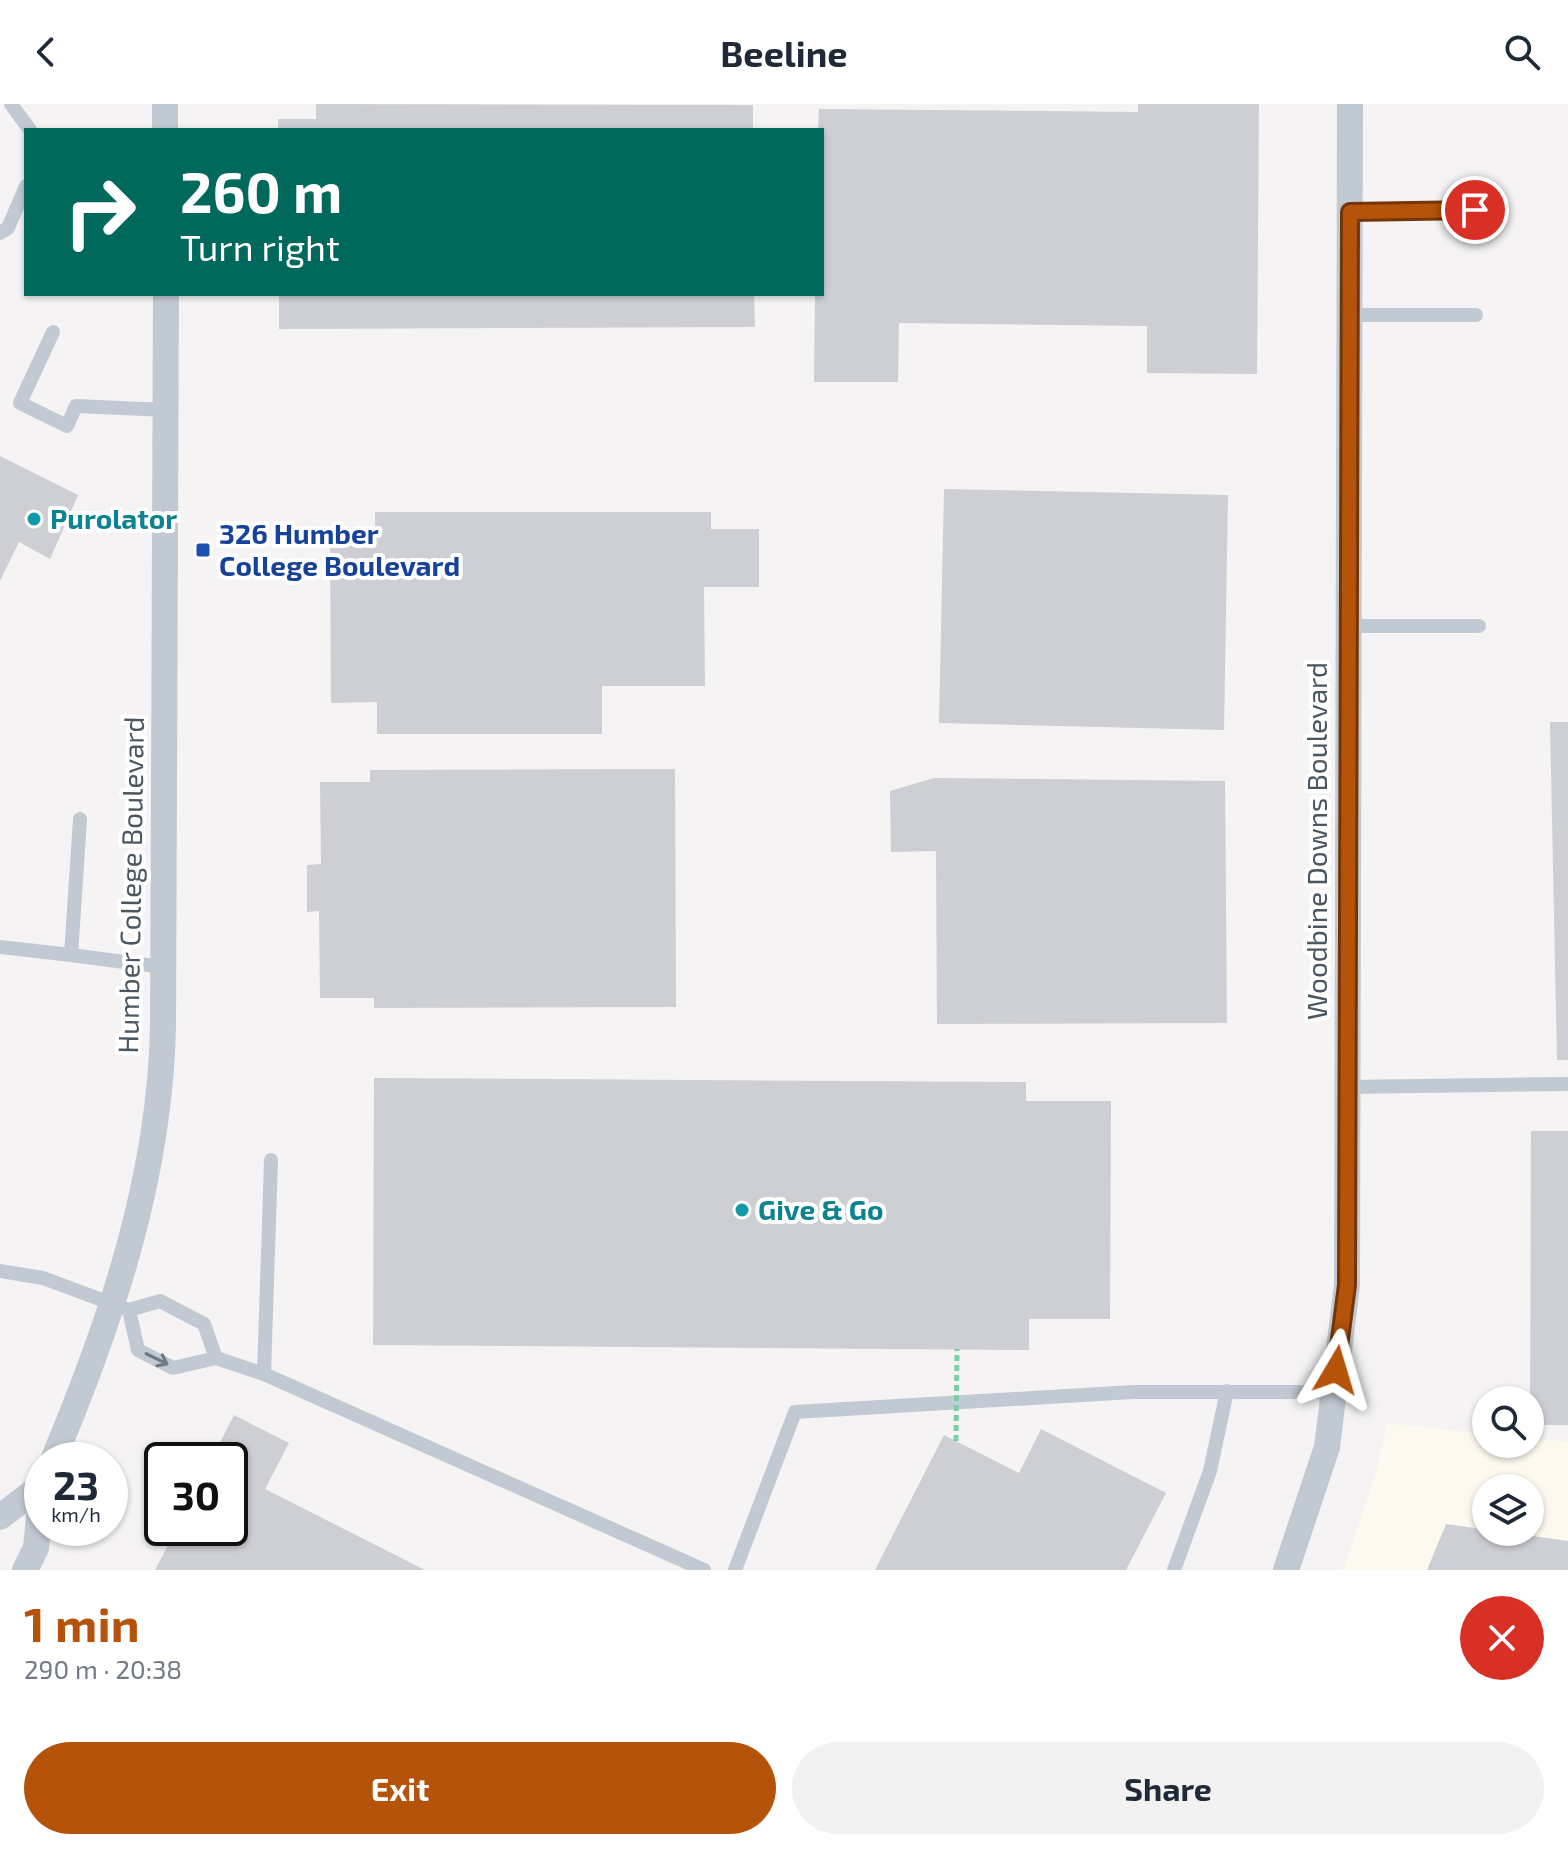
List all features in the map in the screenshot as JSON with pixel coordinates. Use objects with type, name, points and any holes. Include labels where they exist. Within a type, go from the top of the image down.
[{"type":"street","points":[[165,104],[165,128]]},
{"type":"street","name":"Woodbine Downs Boulevard","points":[[1286,1570],[1327,1447],[1347,1285],[1350,104]]},
{"type":"street","name":"Humber College Boulevard","points":[[61,1442],[121,1307],[158,1118],[163,967],[166,296]]},
{"type":"street","points":[[0,1517],[24,1500]]},
{"type":"street","points":[[25,1570],[36,1546]]},
{"type":"lane","points":[[11,104],[29,128]]},
{"type":"lane","points":[[0,233],[8,228],[24,191]]},
{"type":"lane","points":[[1350,212],[1475,210]]},
{"type":"lane","points":[[1350,315],[1476,315]]},
{"type":"lane","points":[[53,332],[20,403],[67,426],[76,406],[166,410]]},
{"type":"lane","points":[[1350,626],[1479,626]]},
{"type":"lane","points":[[71,955],[80,819]]},
{"type":"lane","points":[[0,947],[163,967]]},
{"type":"lane","points":[[1347,1087],[1568,1084]]},
{"type":"lane","points":[[264,1374],[271,1160]]},
{"type":"lane","points":[[0,1271],[43,1278],[121,1307],[160,1301],[204,1324],[216,1358]]},
{"type":"lane","points":[[121,1307],[138,1350],[173,1368],[216,1358],[264,1374],[704,1570]]},
{"type":"lane","points":[[1174,1570],[1210,1471],[1227,1391]]},
{"type":"lane","points":[[735,1570],[795,1412],[1133,1392],[1333,1392]]},
{"type":"path","points":[[956,1441],[957,1349]]},
{"type":"shaded area","points":[[1387,1423],[1472,1432],[1472,1458],[1544,1458],[1544,1439],[1568,1442],[1568,1570],[1343,1570],[1376,1472]]},
{"type":"building","points":[[316,104],[753,105],[753,128],[278,128],[278,119],[316,119]]},
{"type":"building","points":[[1138,104],[1259,104],[1257,374],[1147,373],[1147,326],[899,323],[898,382],[814,382],[815,296],[824,296],[824,128],[818,128],[819,109],[1138,112]]},
{"type":"building","points":[[279,296],[754,296],[755,327],[279,329]]},
{"type":"building","name":"Purolator","points":[[0,456],[78,495],[50,559],[19,542],[0,581]]},
{"type":"building","points":[[944,489],[1228,495],[1224,730],[939,723]]},
{"type":"building","points":[[375,512],[711,512],[711,529],[759,529],[759,587],[704,587],[705,686],[602,686],[602,734],[377,734],[377,702],[331,703],[330,542],[375,543]]},
{"type":"building","points":[[1550,722],[1568,722],[1568,1060],[1557,1060]]},
{"type":"building","points":[[675,769],[676,1007],[374,1008],[374,998],[320,998],[319,911],[307,912],[307,865],[321,864],[320,782],[370,782],[370,770]]},
{"type":"building","points":[[934,778],[1225,781],[1227,1023],[937,1024],[936,851],[891,852],[890,791]]},
{"type":"building","name":"Give & Go","points":[[374,1078],[1026,1082],[1026,1101],[1111,1101],[1110,1319],[1029,1319],[1029,1350],[373,1345]]},
{"type":"building","points":[[1531,1131],[1568,1131],[1568,1425],[1544,1425],[1544,1386],[1530,1386]]},
{"type":"building","points":[[234,1415],[289,1443],[265,1489],[425,1570],[155,1570],[168,1546],[248,1546],[248,1442],[220,1442]]},
{"type":"building","points":[[1041,1429],[1166,1493],[1126,1570],[875,1570],[944,1435],[1019,1473]]},
{"type":"building","points":[[1446,1524],[1472,1528],[1472,1546],[1544,1546],[1544,1538],[1568,1541],[1568,1570],[1427,1570]]},
{"type":"place","name":"Purolator","points":[[34,519]]},
{"type":"place","name":"326 Humber College Boulevard","points":[[203,550]]},
{"type":"place","name":"Give & Go","points":[[742,1210]]},
{"type":"route","points":[[1336,1370],[1347,1285],[1350,212],[1475,210]]}]
